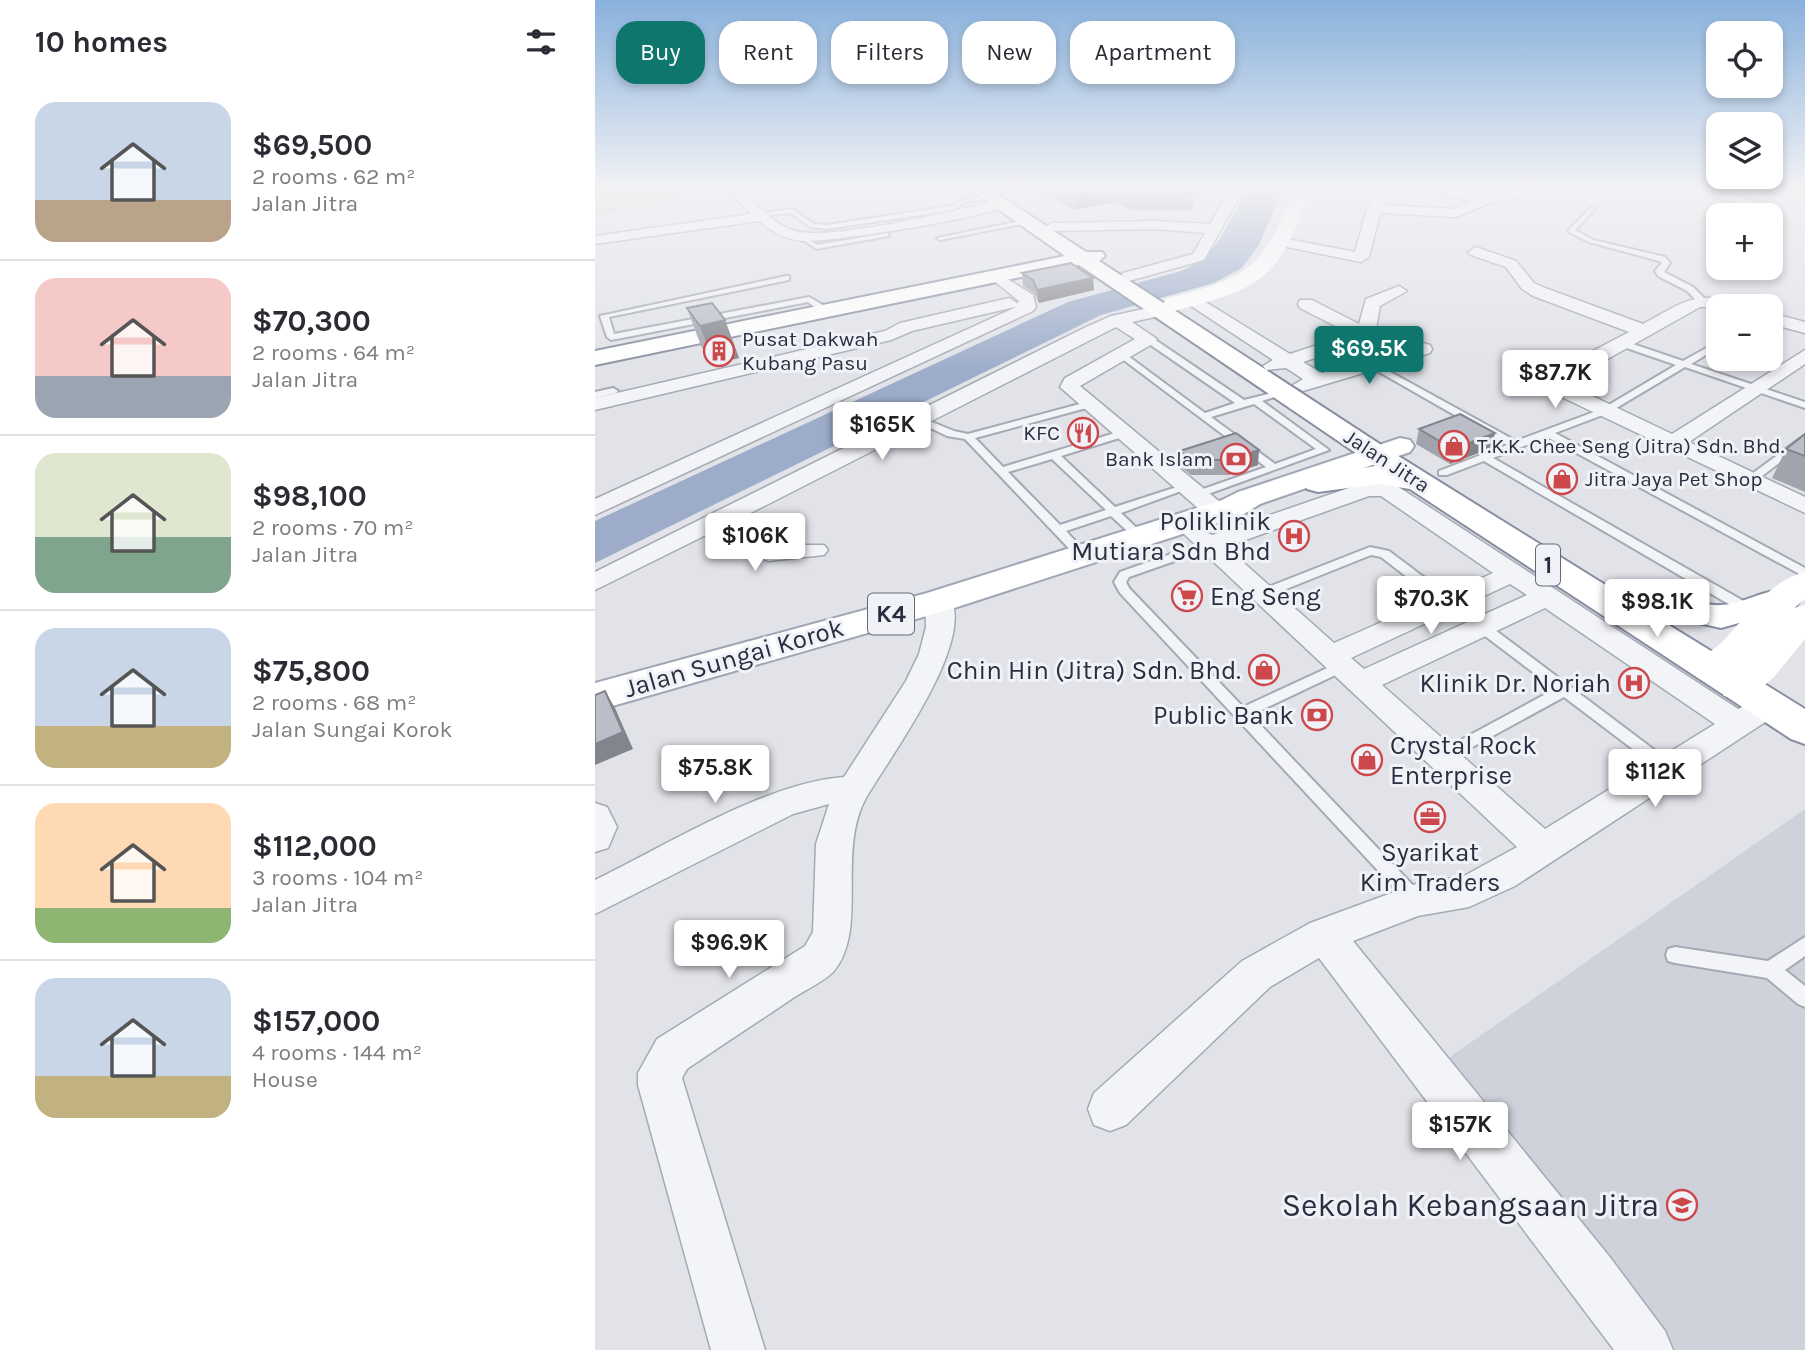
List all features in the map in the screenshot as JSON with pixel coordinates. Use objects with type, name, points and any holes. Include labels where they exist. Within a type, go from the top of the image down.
[{"type":"main road","points":[[595,358],[695,340],[997,274],[1068,249]]},
{"type":"main road","name":"Jalan Jitra","points":[[1077,249],[1125,281],[1281,363],[1351,438],[1393,453]]},
{"type":"main road","points":[[1169,305],[1249,280],[1266,268],[1278,249]]},
{"type":"main road","points":[[607,344],[997,274],[1069,270],[1125,281]]},
{"type":"main road","name":"Jalan Jitra","points":[[1169,305],[1301,386],[1393,453],[1751,686]]},
{"type":"main road","points":[[1313,481],[1346,460],[1354,450],[1351,438]]},
{"type":"main road","name":"Jalan Sungai Korok","points":[[595,697],[939,601],[1141,538],[1204,512],[1256,504],[1393,453]]},
{"type":"main road","points":[[1313,481],[1378,475],[1432,478]]},
{"type":"main road","name":"Jalan Jitra","points":[[1432,478],[1648,600],[1805,729]]},
{"type":"main road","points":[[1648,600],[1721,617],[1800,592]]},
{"type":"main road","points":[[1751,686],[1800,592]]},
{"type":"street","points":[[1125,281],[1195,259],[1202,249]]},
{"type":"street","points":[[1319,249],[1361,257],[1363,249]]},
{"type":"street","points":[[1476,252],[1511,264],[1528,286],[1539,292],[1644,331]]},
{"type":"street","points":[[997,274],[1027,299]]},
{"type":"street","points":[[1281,363],[1330,348],[1363,333],[1372,303],[1399,291]]},
{"type":"street","points":[[595,404],[891,335],[906,327],[1027,299]]},
{"type":"street","points":[[595,508],[1006,319],[1027,307],[1027,299]]},
{"type":"street","points":[[1706,302],[1702,301],[1621,343],[1555,382],[1564,391],[1805,506]]},
{"type":"street","points":[[1306,304],[1363,333]]},
{"type":"street","points":[[595,582],[1117,320],[1169,305]]},
{"type":"street","points":[[1117,320],[1148,339],[1069,385],[1125,433],[1204,512],[1262,594],[1543,849]]},
{"type":"street","points":[[1783,322],[1805,328]]},
{"type":"street","points":[[1330,348],[1367,366]]},
{"type":"street","points":[[1301,386],[1423,349]]},
{"type":"street","points":[[1672,444],[1805,356]]},
{"type":"street","points":[[1109,1109],[1256,974],[1324,936],[1416,900],[1469,891],[1502,875],[1668,768],[1751,686],[1548,596],[1395,492],[1377,487],[1204,512]]},
{"type":"street","points":[[708,525],[768,553],[815,550]]},
{"type":"street","points":[[1343,669],[1448,602],[1514,573]]},
{"type":"street","points":[[1343,669],[1482,627],[1548,596]]},
{"type":"street","points":[[738,1350],[660,1085],[660,1073],[672,1054],[819,959],[828,945],[832,933],[831,848],[841,815],[932,661],[943,618],[939,601]]},
{"type":"street","points":[[595,898],[781,804],[819,792],[855,789]]},
{"type":"street","points":[[595,817],[599,827],[595,838]]},
{"type":"street","points":[[1324,936],[1591,1274],[1646,1350]]},
{"type":"lane","points":[[1623,249],[1662,259],[1667,263],[1659,271],[1661,274],[1690,289],[1702,301]]},
{"type":"lane","points":[[607,344],[604,316],[608,314],[786,278]]},
{"type":"lane","points":[[1148,339],[1243,404]]},
{"type":"lane","points":[[1621,343],[1805,405]]},
{"type":"lane","points":[[1432,478],[1605,411],[1706,350]]},
{"type":"lane","points":[[1121,355],[1275,468]]},
{"type":"lane","points":[[1367,366],[1515,446]]},
{"type":"lane","points":[[1204,416],[1301,386]]},
{"type":"lane","points":[[595,395],[613,391]]},
{"type":"lane","points":[[1255,400],[1325,449],[1275,468],[1204,512],[1124,575],[1121,582],[1240,714],[1416,900]]},
{"type":"lane","points":[[919,420],[951,434],[968,437],[1091,404]]},
{"type":"lane","points":[[1000,471],[1125,433]]},
{"type":"lane","points":[[1547,433],[1800,592]]},
{"type":"lane","points":[[968,437],[1083,556]]},
{"type":"lane","points":[[1749,481],[1805,438]]},
{"type":"lane","points":[[1054,455],[1141,538]]},
{"type":"lane","points":[[1485,457],[1749,610]]},
{"type":"lane","points":[[1058,530],[1112,512],[1204,512]]},
{"type":"lane","points":[[1262,594],[1370,551],[1385,554],[1448,602]]},
{"type":"lane","points":[[1482,627],[1668,768]]},
{"type":"lane","points":[[1240,714],[1343,669]]},
{"type":"lane","points":[[1440,758],[1565,690]]},
{"type":"lane","points":[[1771,970],[1805,945]]},
{"type":"lane","points":[[1675,955],[1771,970],[1805,999]]},
{"type":"shaded area","name":"Sekolah Kebangsaan Jitra","points":[[1805,809],[1805,1350],[1673,1350],[1447,1059]]},
{"type":"water","points":[[1212,249],[1256,249],[1242,268],[1214,283],[1101,315],[595,563],[595,521],[1068,302],[1181,271],[1201,261]]},
{"type":"building","points":[[1071,263],[1093,278],[1037,290],[1033,280],[1022,273]]},
{"type":"building","points":[[712,303],[725,320],[700,326],[687,308]]},
{"type":"building","points":[[1460,414],[1495,433],[1453,449],[1419,429]]},
{"type":"building","points":[[1236,433],[1259,450],[1228,460],[1191,460],[1180,451]]},
{"type":"building","points":[[1805,434],[1805,456],[1786,449]]},
{"type":"building","points":[[605,691],[623,732],[595,744],[595,695]]},
{"type":"place","name":"Pusat Dakwah Kubang Pasu","points":[[719,351]]},
{"type":"place","name":"KFC","points":[[1083,433]]},
{"type":"place","name":"T.K.K. Chee Seng (Jitra) Sdn. Bhd.","points":[[1454,446]]},
{"type":"place","name":"Bank Islam","points":[[1236,459]]},
{"type":"place","name":"Jitra Jaya Pet Shop","points":[[1562,479]]},
{"type":"place","name":"Poliklinik Mutiara Sdn Bhd","points":[[1294,536]]},
{"type":"place","name":"Eng Seng","points":[[1187,596]]},
{"type":"place","name":"Chin Hin (Jitra) Sdn. Bhd.","points":[[1264,670]]},
{"type":"place","name":"Klinik Dr. Noriah","points":[[1634,683]]},
{"type":"place","name":"Public Bank","points":[[1317,715]]},
{"type":"place","name":"Crystal Rock Enterprise","points":[[1367,760]]},
{"type":"place","name":"Syarikat Kim Traders","points":[[1430,817]]},
{"type":"place","name":"Sekolah Kebangsaan Jitra","points":[[1682,1205]]}]
